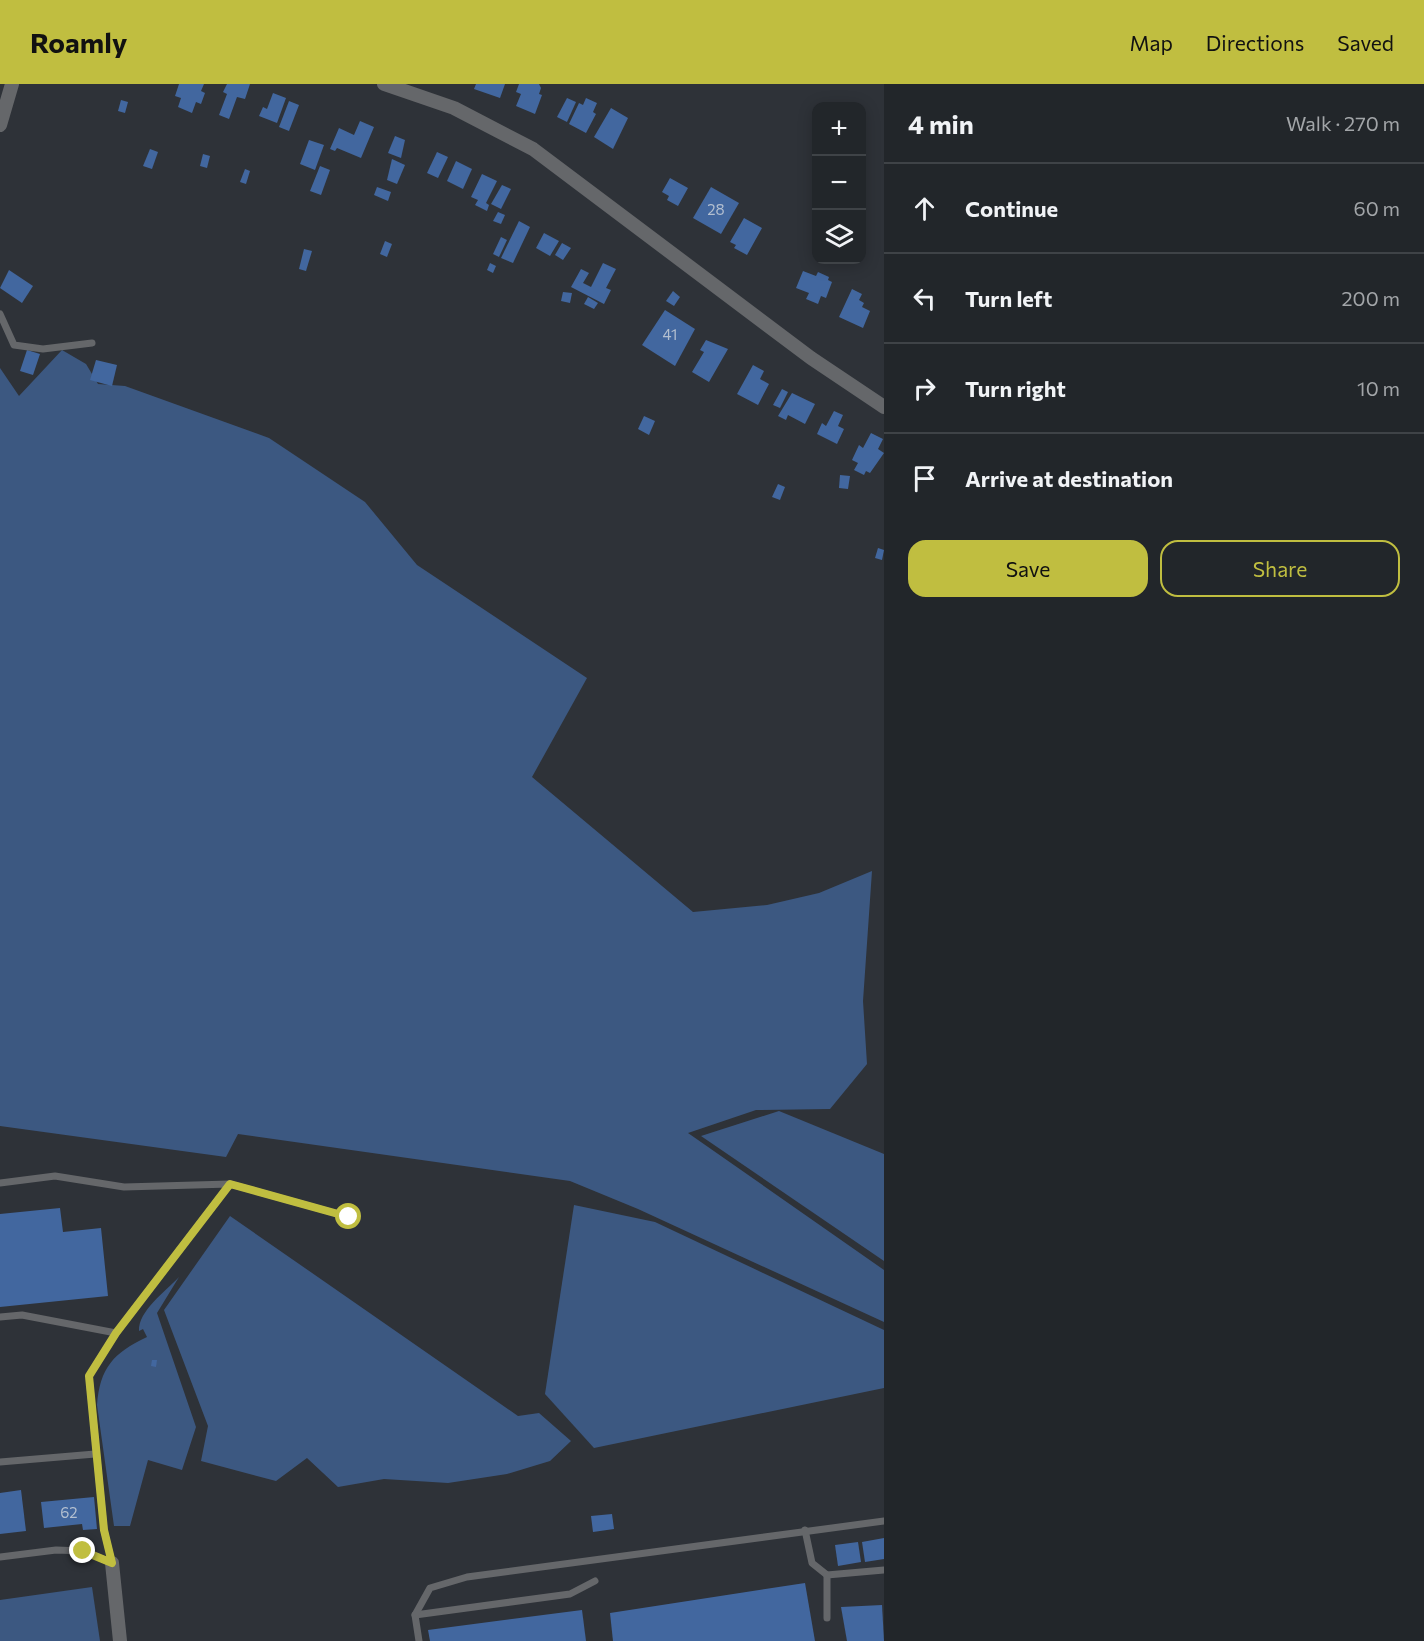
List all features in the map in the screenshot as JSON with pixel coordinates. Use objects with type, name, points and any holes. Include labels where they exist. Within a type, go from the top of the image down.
[{"type":"street","points":[[0,125],[12,84]]},
{"type":"street","points":[[384,84],[453,108],[533,149],[811,358],[884,407]]},
{"type":"street","points":[[112,1563],[120,1641]]},
{"type":"lane","points":[[0,314],[14,345],[43,349],[92,343]]},
{"type":"lane","points":[[0,1183],[55,1176],[124,1187],[230,1184],[349,1217]]},
{"type":"lane","points":[[112,1563],[104,1530],[89,1376],[116,1333],[230,1184]]},
{"type":"lane","points":[[0,1317],[22,1315],[116,1333]]},
{"type":"lane","points":[[0,1462],[95,1454]]},
{"type":"lane","points":[[418,1641],[415,1615],[430,1588],[467,1577],[884,1521]]},
{"type":"lane","points":[[805,1530],[812,1563],[827,1575],[884,1570]]},
{"type":"lane","points":[[0,1557],[56,1550],[83,1551],[112,1563]]},
{"type":"lane","points":[[827,1575],[827,1618]]},
{"type":"lane","points":[[415,1615],[570,1594],[595,1581]]},
{"type":"shaded area","points":[[62,350],[86,364],[98,384],[125,386],[269,438],[365,502],[417,565],[587,678],[532,777],[693,912],[767,905],[819,893],[872,871],[863,1001],[867,1064],[830,1109],[756,1110],[688,1133],[884,1270],[884,1322],[638,1209],[570,1181],[238,1134],[226,1157],[0,1126],[0,368],[19,396]]},
{"type":"shaded area","points":[[779,1111],[884,1154],[884,1261],[701,1136]]},
{"type":"shaded area","points":[[574,1205],[655,1222],[884,1330],[884,1388],[594,1448],[545,1394]]},
{"type":"shaded area","points":[[230,1216],[518,1416],[539,1413],[571,1441],[550,1461],[507,1474],[448,1483],[384,1479],[338,1487],[307,1458],[276,1481],[201,1461],[208,1426],[164,1310]]},
{"type":"shaded area","points":[[179,1277],[157,1313],[196,1427],[182,1470],[148,1460],[130,1526],[114,1526],[97,1405],[101,1381],[110,1363],[117,1356],[147,1337],[143,1329],[139,1331],[143,1316]]},
{"type":"shaded area","points":[[92,1587],[100,1641],[0,1641],[0,1600]]},
{"type":"building","points":[[179,84],[204,84],[201,91],[205,93],[201,104],[196,102],[192,113],[178,107],[181,98],[175,96]]},
{"type":"building","points":[[227,84],[250,84],[245,99],[237,97],[229,119],[219,115],[227,94],[223,92]]},
{"type":"building","points":[[476,84],[505,84],[500,98],[474,89]]},
{"type":"building","points":[[519,84],[539,84],[541,88],[539,94],[542,95],[535,114],[516,106],[521,94],[516,92]]},
{"type":"building","points":[[273,93],[286,98],[277,123],[259,116],[263,107],[267,109]]},
{"type":"building","points":[[567,98],[576,102],[567,122],[557,117]]},
{"type":"building","points":[[586,98],[597,103],[593,112],[596,114],[586,133],[569,124],[579,103],[583,105]]},
{"type":"building","points":[[121,100],[128,102],[125,113],[118,111]]},
{"type":"building","points":[[289,101],[299,105],[289,131],[279,127]]},
{"type":"building","points":[[611,108],[628,118],[613,149],[594,137]]},
{"type":"building","points":[[360,121],[374,127],[361,158],[337,148],[335,151],[330,149],[339,128],[354,135]]},
{"type":"building","points":[[395,136],[405,140],[401,158],[388,153]]},
{"type":"building","points":[[309,140],[324,145],[315,170],[300,164]]},
{"type":"building","points":[[150,149],[158,152],[152,169],[143,166]]},
{"type":"building","points":[[437,152],[448,157],[438,178],[427,173]]},
{"type":"building","points":[[203,154],[210,156],[207,168],[200,166]]},
{"type":"building","points":[[392,159],[405,165],[397,184],[387,180]]},
{"type":"building","points":[[456,161],[472,169],[463,189],[447,181]]},
{"type":"building","points":[[320,166],[330,170],[321,195],[310,191]]},
{"type":"building","points":[[245,169],[250,171],[246,184],[240,182]]},
{"type":"building","points":[[482,174],[497,181],[486,203],[489,205],[487,211],[475,205],[478,200],[471,197]]},
{"type":"building","points":[[670,178],[688,188],[678,206],[667,200],[669,196],[662,192]]},
{"type":"building","points":[[502,185],[511,189],[501,209],[491,204]]},
{"type":"building","points":[[377,187],[391,192],[388,201],[374,195]]},
{"type":"building","points":[[711,187],[739,203],[721,234],[693,218]]},
{"type":"building","points":[[498,212],[505,215],[501,224],[493,221]]},
{"type":"building","points":[[744,218],[762,228],[747,255],[734,248],[736,245],[730,242]]},
{"type":"building","points":[[519,221],[530,227],[513,263],[501,258]]},
{"type":"building","points":[[544,233],[559,241],[550,256],[536,248]]},
{"type":"building","points":[[501,237],[507,240],[499,257],[493,254]]},
{"type":"building","points":[[385,241],[392,244],[387,257],[380,254]]},
{"type":"building","points":[[562,243],[571,248],[563,260],[555,255]]},
{"type":"building","points":[[304,249],[312,251],[306,271],[299,269]]},
{"type":"building","points":[[490,263],[496,266],[493,273],[487,270]]},
{"type":"building","points":[[603,263],[616,269],[606,288],[611,290],[604,304],[571,287],[581,269],[589,273],[583,283],[591,287]]},
{"type":"building","points":[[9,270],[33,286],[22,303],[0,288]]},
{"type":"building","points":[[803,271],[816,276],[818,272],[829,277],[828,280],[832,282],[826,298],[821,296],[818,304],[806,299],[809,293],[796,288]]},
{"type":"building","points":[[852,289],[862,294],[859,300],[864,303],[862,307],[870,311],[863,328],[839,317]]},
{"type":"building","points":[[673,291],[680,297],[674,306],[666,301]]},
{"type":"building","points":[[563,292],[572,293],[570,303],[561,301]]},
{"type":"building","points":[[588,297],[598,303],[594,309],[584,304]]},
{"type":"building","points":[[665,310],[695,329],[675,366],[642,345]]},
{"type":"building","points":[[706,340],[728,349],[709,382],[692,372],[704,352],[700,350]]},
{"type":"building","points":[[27,350],[40,354],[33,375],[20,371]]},
{"type":"building","points":[[96,360],[117,365],[112,386],[90,380]]},
{"type":"building","points":[[753,365],[764,371],[760,379],[769,384],[758,405],[737,394]]},
{"type":"building","points":[[782,389],[788,392],[780,408],[773,405]]},
{"type":"building","points":[[792,393],[815,404],[805,424],[788,415],[786,420],[778,416]]},
{"type":"building","points":[[834,411],[843,415],[838,426],[844,429],[837,444],[817,434],[822,423],[826,426]]},
{"type":"building","points":[[644,416],[655,421],[649,435],[638,429]]},
{"type":"building","points":[[871,433],[883,439],[878,449],[884,453],[870,473],[866,471],[864,475],[854,470],[858,463],[852,460],[859,445],[863,448]]},
{"type":"building","points":[[840,475],[850,476],[848,489],[839,488]]},
{"type":"building","points":[[778,484],[785,487],[780,500],[772,497]]},
{"type":"building","points":[[878,548],[884,550],[882,560],[875,558]]},
{"type":"building","points":[[60,1208],[63,1232],[101,1228],[108,1296],[0,1307],[0,1214]]},
{"type":"building","points":[[152,1360],[157,1360],[156,1367],[151,1366]]},
{"type":"building","points":[[21,1490],[26,1531],[0,1534],[0,1493]]},
{"type":"building","points":[[94,1497],[97,1529],[83,1530],[82,1524],[44,1528],[41,1502]]},
{"type":"building","points":[[612,1514],[614,1529],[593,1532],[591,1516]]},
{"type":"building","points":[[884,1538],[884,1559],[865,1562],[862,1542]]},
{"type":"building","points":[[858,1542],[861,1562],[838,1566],[835,1545]]},
{"type":"building","points":[[805,1583],[815,1641],[613,1641],[610,1613]]},
{"type":"building","points":[[882,1605],[884,1641],[847,1641],[841,1607]]},
{"type":"building","points":[[582,1610],[586,1641],[430,1641],[428,1630]]},
{"type":"route","points":[[83,1551],[112,1563],[104,1530],[89,1376],[116,1333],[230,1184],[349,1217]]}]
